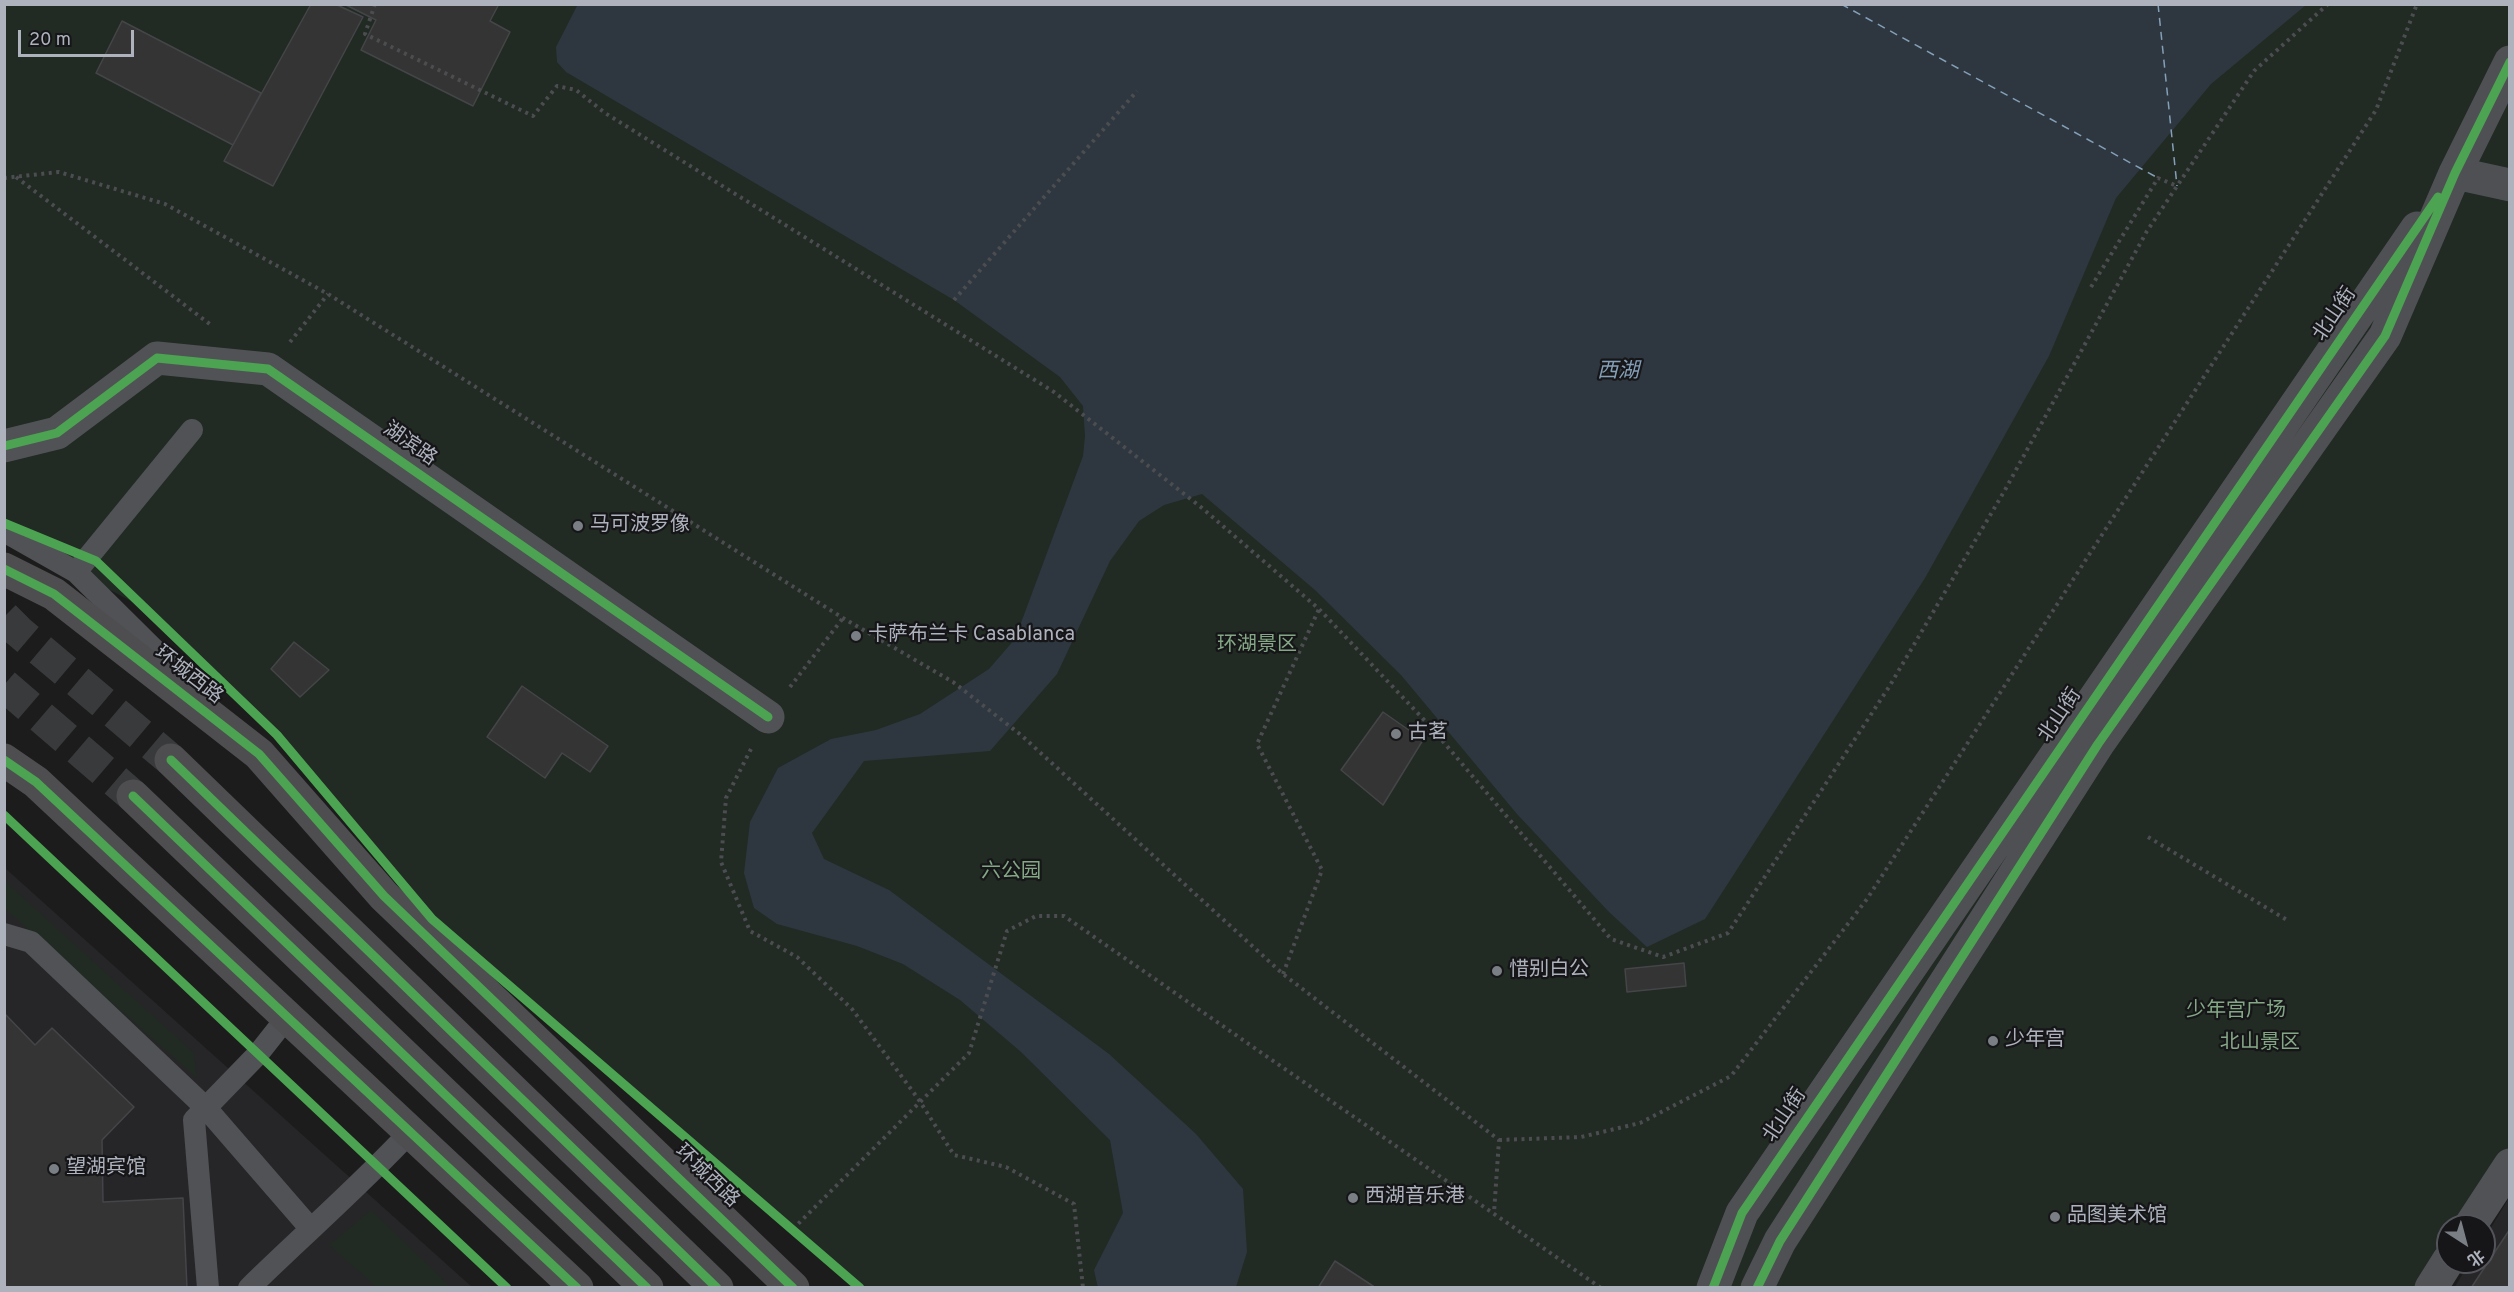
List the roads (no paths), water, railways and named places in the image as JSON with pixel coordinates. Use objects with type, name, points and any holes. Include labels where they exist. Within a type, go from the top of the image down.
[{"type":"main road","name":"北山街","points":[[1757,1287],[1780,1241],[2098,744],[2385,336],[2455,172],[2510,62]]},
{"type":"main road","name":"北山街","points":[[1713,1287],[1742,1213],[2455,172]]},
{"type":"main road","points":[[2455,172],[2510,185]]},
{"type":"main road","name":"环城西路","points":[[4,569],[54,594],[259,754],[384,896],[793,1287]]},
{"type":"main road","points":[[4,760],[36,782],[577,1287]]},
{"type":"main road","points":[[171,760],[717,1287]]},
{"type":"main road","points":[[133,796],[647,1287]]},
{"type":"street","name":"湖滨路","points":[[4,446],[57,433],[157,358],[268,369],[768,717]]},
{"type":"street","points":[[2478,1214],[2510,1165]]},
{"type":"street","points":[[2431,1287],[2440,1274]]},
{"type":"lane","points":[[76,573],[192,430]]},
{"type":"lane","points":[[4,531],[76,573],[259,754]]},
{"type":"lane","points":[[4,934],[30,942],[206,1108],[310,1228]]},
{"type":"lane","points":[[208,1287],[194,1120],[258,1054],[288,1016]]},
{"type":"lane","points":[[264,1282],[310,1228],[378,1166],[411,1131]]},
{"type":"water","name":"西湖","points":[[578,4],[2306,5],[2211,84],[2116,198],[2049,356],[1925,578],[1705,919],[1647,947],[1609,912],[1517,814],[1401,675],[1315,590],[1202,494],[1164,505],[1139,521],[1110,561],[1057,674],[990,751],[864,761],[812,833],[824,859],[889,890],[1109,1054],[1196,1134],[1243,1189],[1247,1252],[1236,1287],[1098,1288],[1094,1270],[1123,1213],[1110,1140],[1020,1051],[960,1000],[903,964],[857,946],[777,924],[754,908],[744,873],[750,822],[778,768],[831,739],[876,730],[920,714],[989,669],[1015,639],[1083,456],[1085,436],[1083,406],[1060,377],[954,300],[566,72],[557,62],[556,47]]},
{"type":"tunnel","points":[[4,617],[171,760]]},
{"type":"tunnel","points":[[4,685],[133,796]]},
{"type":"place","name":"马可波罗像","points":[[578,526]]},
{"type":"place","name":"卡萨布兰卡 Casablanca","points":[[856,636]]},
{"type":"place","name":"古茗","points":[[1396,734]]},
{"type":"place","name":"惜别白公","points":[[1497,971]]},
{"type":"place","name":"少年宫","points":[[1993,1041]]},
{"type":"place","name":"望湖宾馆","points":[[54,1169]]},
{"type":"place","name":"西湖音乐港","points":[[1353,1198]]},
{"type":"place","name":"品图美术馆","points":[[2055,1217]]},
{"type":"park label","name":"环湖景区","points":[[1257,646]]},
{"type":"park label","name":"六公园","points":[[1011,873]]},
{"type":"park label","name":"少年宫广场","points":[[2236,1012]]},
{"type":"park label","name":"北山景区","points":[[2260,1044]]}]
